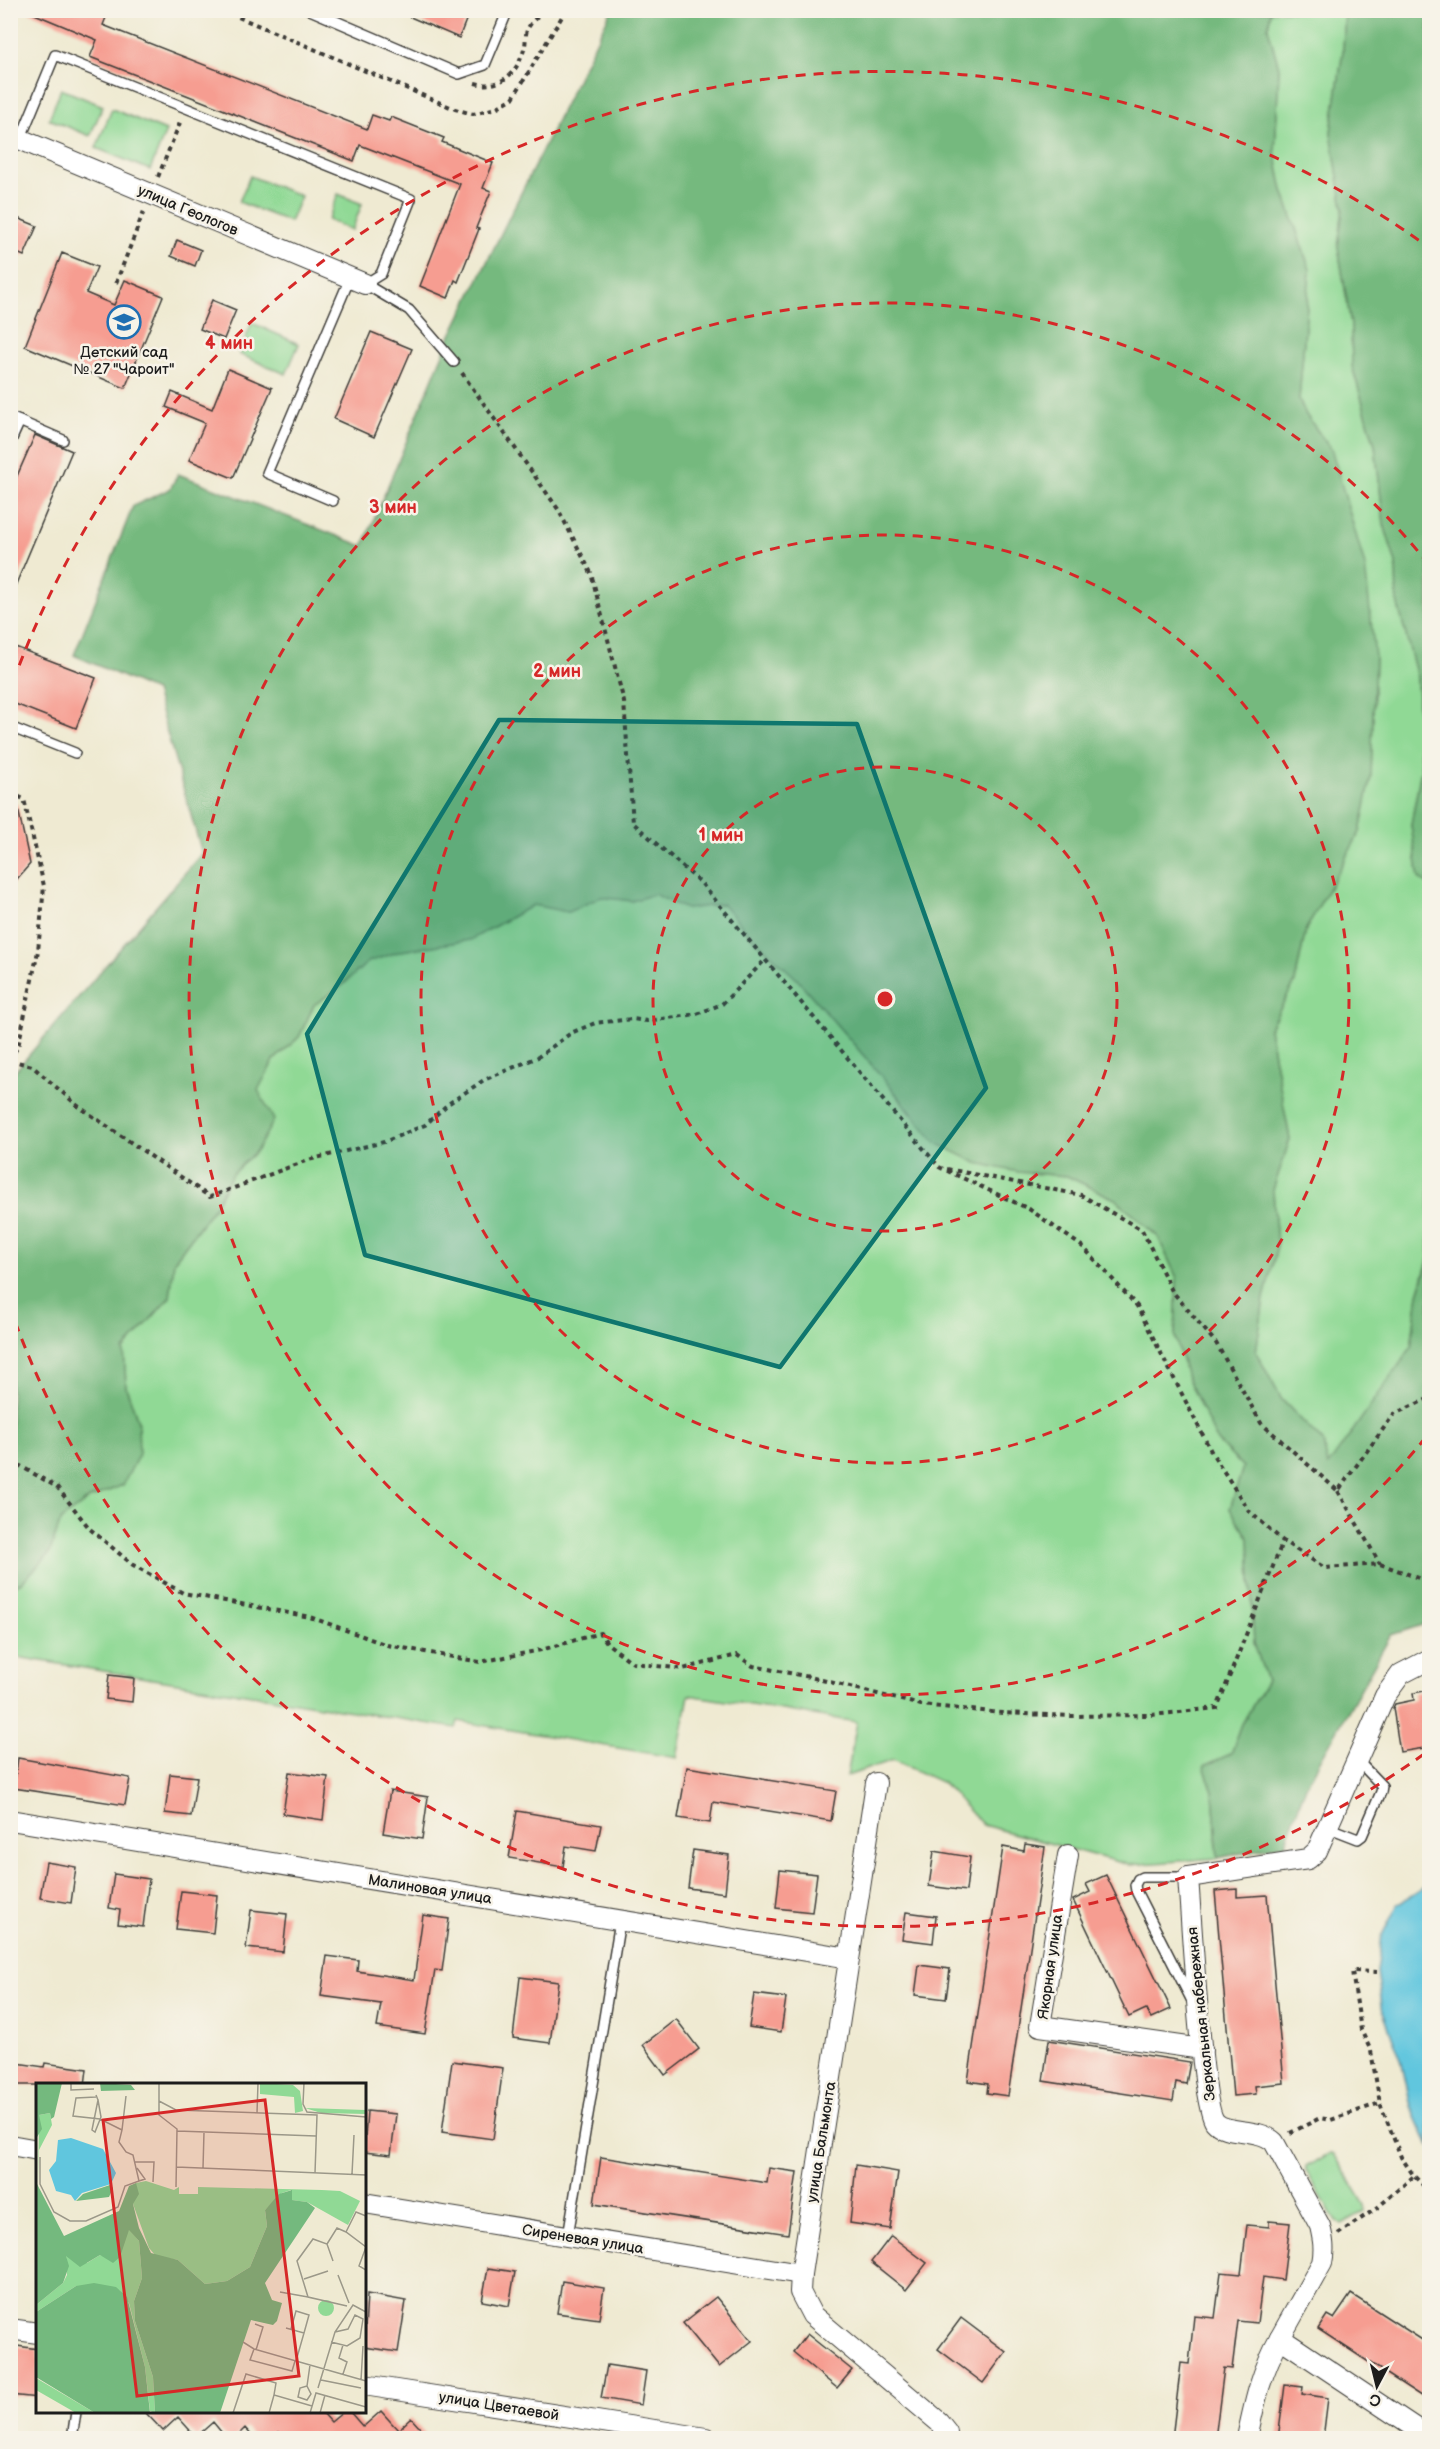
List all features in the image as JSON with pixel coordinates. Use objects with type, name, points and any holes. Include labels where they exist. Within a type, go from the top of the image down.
[{"type":"street","name":"улица Геологов","points":[[15,137],[358,281]]},
{"type":"street","points":[[1188,1877],[1308,1859],[1317,1851],[1385,1696],[1401,1674],[1430,1659]]},
{"type":"street","name":"улица Бальмонта","points":[[876,1783],[800,2292],[812,2315],[939,2422],[947,2432],[947,2439]]},
{"type":"street","name":"Малиновая улица","points":[[10,1820],[849,1958]]},
{"type":"street","name":"Якорная улица","points":[[1068,1855],[1040,2026],[1202,2049]]},
{"type":"street","name":"Зеркальная набережная","points":[[1188,1877],[1199,2017],[1210,2112],[1216,2123],[1257,2132],[1274,2142]]},
{"type":"street","points":[[1248,2439],[1259,2383],[1266,2363],[1322,2263],[1325,2251],[1320,2226],[1274,2142]]},
{"type":"street","points":[[10,2145],[36,2150]]},
{"type":"street","name":"Сиреневая улица","points":[[366,2203],[801,2274]]},
{"type":"street","points":[[10,2329],[36,2333]]},
{"type":"street","points":[[1280,2338],[1430,2438]]},
{"type":"street","name":"улица Цветаевой","points":[[366,2385],[706,2439]]},
{"type":"lane","points":[[310,10],[459,74],[485,65],[508,10]]},
{"type":"lane","points":[[15,137],[55,55],[411,199],[381,274],[358,281],[267,472],[333,501]]},
{"type":"lane","points":[[358,281],[409,310],[454,362]]},
{"type":"lane","points":[[10,443],[15,419],[63,440]]},
{"type":"lane","points":[[10,727],[75,753]]},
{"type":"lane","points":[[1327,1827],[1352,1838],[1358,1839],[1362,1836],[1382,1791],[1382,1786],[1357,1760]]},
{"type":"lane","points":[[1188,1877],[1142,1877],[1135,1885],[1199,2017]]},
{"type":"lane","points":[[568,2236],[620,1921]]},
{"type":"lane","points":[[72,2439],[76,2413]]},
{"type":"path","points":[[459,74],[469,81],[484,85],[495,84],[509,77],[525,48],[528,27],[544,10]]},
{"type":"path","points":[[155,183],[186,108]]},
{"type":"path","points":[[116,283],[148,202]]},
{"type":"path","points":[[454,362],[558,509],[591,573],[624,702],[633,823],[701,883],[939,1167],[1029,1209],[1083,1247],[1137,1306],[1212,1453],[1249,1510],[1283,1541],[1325,1568],[1380,1564],[1430,1582]]},
{"type":"path","points":[[10,793],[24,799],[44,886],[38,951],[18,1047],[10,1059],[32,1066],[78,1106],[210,1197],[308,1160],[384,1142],[425,1125],[448,1104],[484,1080],[538,1058],[571,1033],[595,1023],[632,1019],[647,1021],[698,1014],[722,1004],[765,960]]},
{"type":"path","points":[[939,1167],[1081,1195],[1142,1230],[1172,1291],[1216,1343],[1261,1423],[1338,1491],[1380,1564]]},
{"type":"path","points":[[1338,1491],[1394,1414],[1430,1398]]},
{"type":"path","points":[[10,1460],[57,1487],[90,1529],[133,1565],[183,1593],[310,1617],[387,1645],[480,1662],[541,1650],[600,1633],[608,1644],[633,1663],[683,1669],[737,1654],[753,1666],[810,1677],[921,1705],[1002,1713],[1072,1716],[1152,1714],[1217,1708],[1283,1541]]},
{"type":"path","points":[[1377,1972],[1352,1971],[1361,2030],[1371,2051],[1380,2103],[1401,2157],[1414,2176],[1430,2192]]},
{"type":"path","points":[[1274,2142],[1308,2122],[1320,2118],[1330,2120],[1380,2103]]},
{"type":"path","points":[[1323,2239],[1343,2233],[1414,2176]]},
{"type":"highlighted area","points":[[499,720],[857,724],[986,1088],[780,1367],[365,1255],[307,1034]]},
{"type":"green space","points":[[611,11],[1271,11],[1268,28],[1279,68],[1275,152],[1283,191],[1310,270],[1299,399],[1306,415],[1332,451],[1365,566],[1375,657],[1371,777],[1360,832],[1306,929],[1295,982],[1269,1029],[1290,1139],[1273,1190],[1277,1247],[1264,1298],[1256,1352],[1282,1400],[1323,1442],[1328,1466],[1411,1348],[1418,1294],[1430,1257],[1429,1623],[1391,1635],[1306,1786],[1285,1844],[1218,1858],[1213,1792],[1204,1766],[1231,1754],[1242,1724],[1267,1681],[1254,1643],[1249,1538],[1230,1509],[1243,1467],[1217,1441],[1187,1377],[1175,1337],[1177,1278],[1158,1237],[1117,1200],[1067,1176],[1018,1172],[977,1163],[936,1143],[797,979],[750,935],[723,904],[686,909],[654,894],[632,901],[601,897],[568,912],[533,905],[470,940],[401,951],[368,962],[341,986],[314,1005],[299,1037],[274,1060],[258,1090],[274,1120],[257,1150],[232,1174],[214,1207],[174,1261],[170,1297],[124,1350],[126,1387],[138,1421],[139,1454],[123,1485],[89,1499],[61,1520],[49,1554],[22,1582],[11,1587],[11,1076],[202,853],[155,691],[74,655],[133,506],[170,489],[178,474],[363,546],[449,339]]},
{"type":"green space","points":[[1271,11],[1345,11],[1343,51],[1331,132],[1343,208],[1338,247],[1351,325],[1352,366],[1375,445],[1384,524],[1396,563],[1397,601],[1417,677],[1421,770],[1411,825],[1419,878],[1430,885],[1429,1257],[1418,1294],[1411,1348],[1328,1467],[1323,1442],[1282,1400],[1256,1352],[1264,1298],[1277,1247],[1273,1190],[1290,1139],[1269,1029],[1295,982],[1306,929],[1360,832],[1371,777],[1375,657],[1332,451],[1306,415],[1299,399],[1310,270],[1283,191],[1275,152],[1279,68],[1268,28]]},
{"type":"green space","points":[[1345,11],[1429,11],[1429,885],[1419,878],[1411,825],[1421,770],[1417,677],[1397,601],[1396,563],[1384,524],[1375,445],[1352,366],[1351,325],[1338,247],[1343,208],[1331,132],[1343,51]]},
{"type":"green space","points":[[61,89],[103,106],[90,136],[49,119]]},
{"type":"green space","points":[[112,109],[166,131],[150,170],[96,148]]},
{"type":"green space","points":[[250,176],[301,196],[290,222],[239,202]]},
{"type":"green space","points":[[338,194],[362,204],[352,230],[328,220]]},
{"type":"green space","points":[[252,323],[299,344],[286,374],[239,354]]},
{"type":"green space","points":[[654,894],[686,909],[723,904],[750,935],[797,979],[884,1079],[911,1114],[1018,1172],[1067,1176],[1117,1200],[1158,1237],[1177,1278],[1175,1337],[1217,1441],[1243,1467],[1230,1509],[1249,1538],[1254,1643],[1267,1681],[1242,1724],[1231,1754],[1204,1766],[1213,1792],[1218,1858],[1129,1865],[983,1825],[943,1783],[893,1760],[847,1776],[857,1722],[689,1695],[677,1758],[458,1721],[456,1728],[11,1656],[10,1587],[22,1582],[49,1554],[61,1520],[89,1499],[123,1485],[138,1421],[126,1387],[124,1350],[170,1297],[174,1261],[214,1207],[232,1174],[257,1150],[257,1090],[274,1060],[299,1037],[314,1005],[342,986],[368,962],[401,951],[470,940],[533,905],[568,912],[601,897],[632,901]]},
{"type":"green space","points":[[1330,2153],[1334,2154],[1365,2205],[1365,2211],[1342,2224],[1336,2222],[1306,2171],[1306,2167]]},
{"type":"water","points":[[1429,1884],[1429,2146],[1411,2106],[1401,2060],[1383,2012],[1377,1972],[1382,1935],[1398,1904]]},
{"type":"building","points":[[25,10],[109,10],[103,25],[367,129],[372,115],[389,121],[391,117],[444,138],[442,142],[493,163],[483,188],[491,191],[476,228],[479,229],[458,282],[455,280],[448,298],[420,286],[460,184],[360,145],[354,161],[90,57],[97,40]]},
{"type":"building","points":[[394,10],[470,10],[459,38]]},
{"type":"building","points":[[10,215],[37,226],[24,256],[10,250]]},
{"type":"building","points":[[177,240],[201,250],[195,266],[171,256]]},
{"type":"building","points":[[62,253],[97,267],[86,293],[114,305],[125,280],[163,296],[125,388],[25,346]]},
{"type":"building","points":[[212,300],[236,310],[224,339],[200,329]]},
{"type":"building","points":[[371,332],[412,349],[374,437],[334,419]]},
{"type":"building","points":[[228,369],[272,388],[233,478],[189,460],[205,423],[166,407],[172,392],[212,409]]},
{"type":"building","points":[[35,435],[72,451],[11,596],[10,492]]},
{"type":"building","points":[[10,645],[96,678],[76,728],[10,702]]},
{"type":"building","points":[[17,804],[30,864],[10,887],[10,805]]},
{"type":"building","points":[[109,1675],[134,1678],[132,1702],[106,1699]]},
{"type":"building","points":[[1430,1690],[1430,1747],[1400,1752],[1393,1708],[1395,1704],[1414,1700],[1413,1693]]},
{"type":"building","points":[[18,1758],[130,1778],[125,1805],[14,1788]]},
{"type":"building","points":[[687,1767],[836,1791],[831,1821],[713,1802],[710,1823],[678,1818]]},
{"type":"building","points":[[289,1772],[328,1777],[323,1820],[283,1814]]},
{"type":"building","points":[[170,1774],[197,1777],[191,1816],[165,1813]]},
{"type":"building","points":[[390,1791],[428,1797],[422,1839],[383,1833]]},
{"type":"building","points":[[517,1811],[601,1825],[596,1851],[566,1846],[563,1867],[509,1858]]},
{"type":"building","points":[[1025,1844],[1045,1847],[1008,2096],[987,2093],[988,2084],[968,2081],[1003,1847],[1024,1851]]},
{"type":"building","points":[[693,1850],[729,1855],[725,1893],[688,1888]]},
{"type":"building","points":[[934,1851],[970,1857],[966,1891],[929,1886]]},
{"type":"building","points":[[46,1862],[76,1867],[71,1903],[40,1898]]},
{"type":"building","points":[[780,1870],[817,1874],[812,1912],[776,1908]]},
{"type":"building","points":[[114,1874],[149,1879],[143,1927],[118,1924],[120,1910],[109,1908]]},
{"type":"building","points":[[1106,1875],[1171,2009],[1151,2018],[1146,2009],[1129,2017],[1073,1900],[1090,1892],[1086,1884]]},
{"type":"building","points":[[1237,1889],[1237,1897],[1267,1895],[1284,2083],[1255,2086],[1256,2094],[1233,2096],[1215,1891]]},
{"type":"building","points":[[181,1891],[217,1895],[213,1933],[176,1929]]},
{"type":"building","points":[[251,1910],[287,1914],[283,1952],[246,1948]]},
{"type":"building","points":[[906,1912],[936,1916],[933,1943],[902,1939]]},
{"type":"building","points":[[423,1915],[449,1919],[442,1971],[435,1970],[425,2034],[377,2027],[381,2004],[321,1996],[327,1956],[358,1960],[357,1971],[414,1980]]},
{"type":"building","points":[[919,1965],[950,1969],[946,1999],[915,1995]]},
{"type":"building","points":[[520,1977],[558,1982],[550,2043],[513,2038]]},
{"type":"building","points":[[754,1994],[786,1998],[781,2032],[749,2027]]},
{"type":"building","points":[[676,2019],[699,2049],[665,2075],[643,2045]]},
{"type":"building","points":[[1049,2040],[1190,2062],[1186,2084],[1176,2082],[1173,2101],[1043,2081]]},
{"type":"building","points":[[452,2061],[503,2068],[493,2139],[442,2132]]},
{"type":"building","points":[[10,2062],[44,2067],[45,2063],[87,2069],[85,2083],[10,2085]]},
{"type":"building","points":[[367,2111],[396,2114],[391,2155],[366,2152]]},
{"type":"building","points":[[601,2157],[767,2183],[769,2168],[797,2172],[788,2234],[594,2204]]},
{"type":"building","points":[[856,2165],[898,2172],[890,2229],[850,2223]]},
{"type":"building","points":[[1269,2221],[1290,2223],[1283,2280],[1263,2277],[1257,2323],[1238,2321],[1232,2369],[1224,2368],[1215,2439],[1172,2439],[1181,2363],[1189,2364],[1194,2316],[1215,2318],[1221,2272],[1241,2274],[1247,2225],[1269,2227]]},
{"type":"building","points":[[891,2236],[927,2263],[906,2290],[871,2262]]},
{"type":"building","points":[[488,2268],[515,2272],[509,2306],[482,2301]]},
{"type":"building","points":[[562,2281],[604,2288],[599,2319],[557,2313]]},
{"type":"building","points":[[367,2294],[406,2301],[398,2352],[366,2347]]},
{"type":"building","points":[[1351,2294],[1430,2345],[1430,2402],[1318,2329],[1327,2315],[1334,2319]]},
{"type":"building","points":[[716,2297],[752,2341],[719,2367],[683,2323]]},
{"type":"building","points":[[961,2318],[1006,2352],[983,2383],[938,2349]]},
{"type":"building","points":[[807,2334],[852,2370],[837,2388],[793,2352]]},
{"type":"building","points":[[10,2345],[36,2349],[36,2398],[10,2395]]},
{"type":"building","points":[[607,2365],[646,2371],[641,2405],[601,2398]]},
{"type":"building","points":[[1285,2385],[1303,2387],[1302,2394],[1328,2398],[1323,2439],[1278,2439]]},
{"type":"building","points":[[381,2411],[398,2430],[411,2418],[430,2439],[285,2439],[279,2432],[272,2439],[255,2439],[245,2428],[234,2439],[227,2439],[213,2422],[196,2437],[178,2417],[163,2431],[146,2413],[323,2413],[331,2422],[342,2413],[351,2413],[363,2427]]},
{"type":"place","name":"Детский сад № 27 \"Чароит\"","points":[[124,322]]}]
